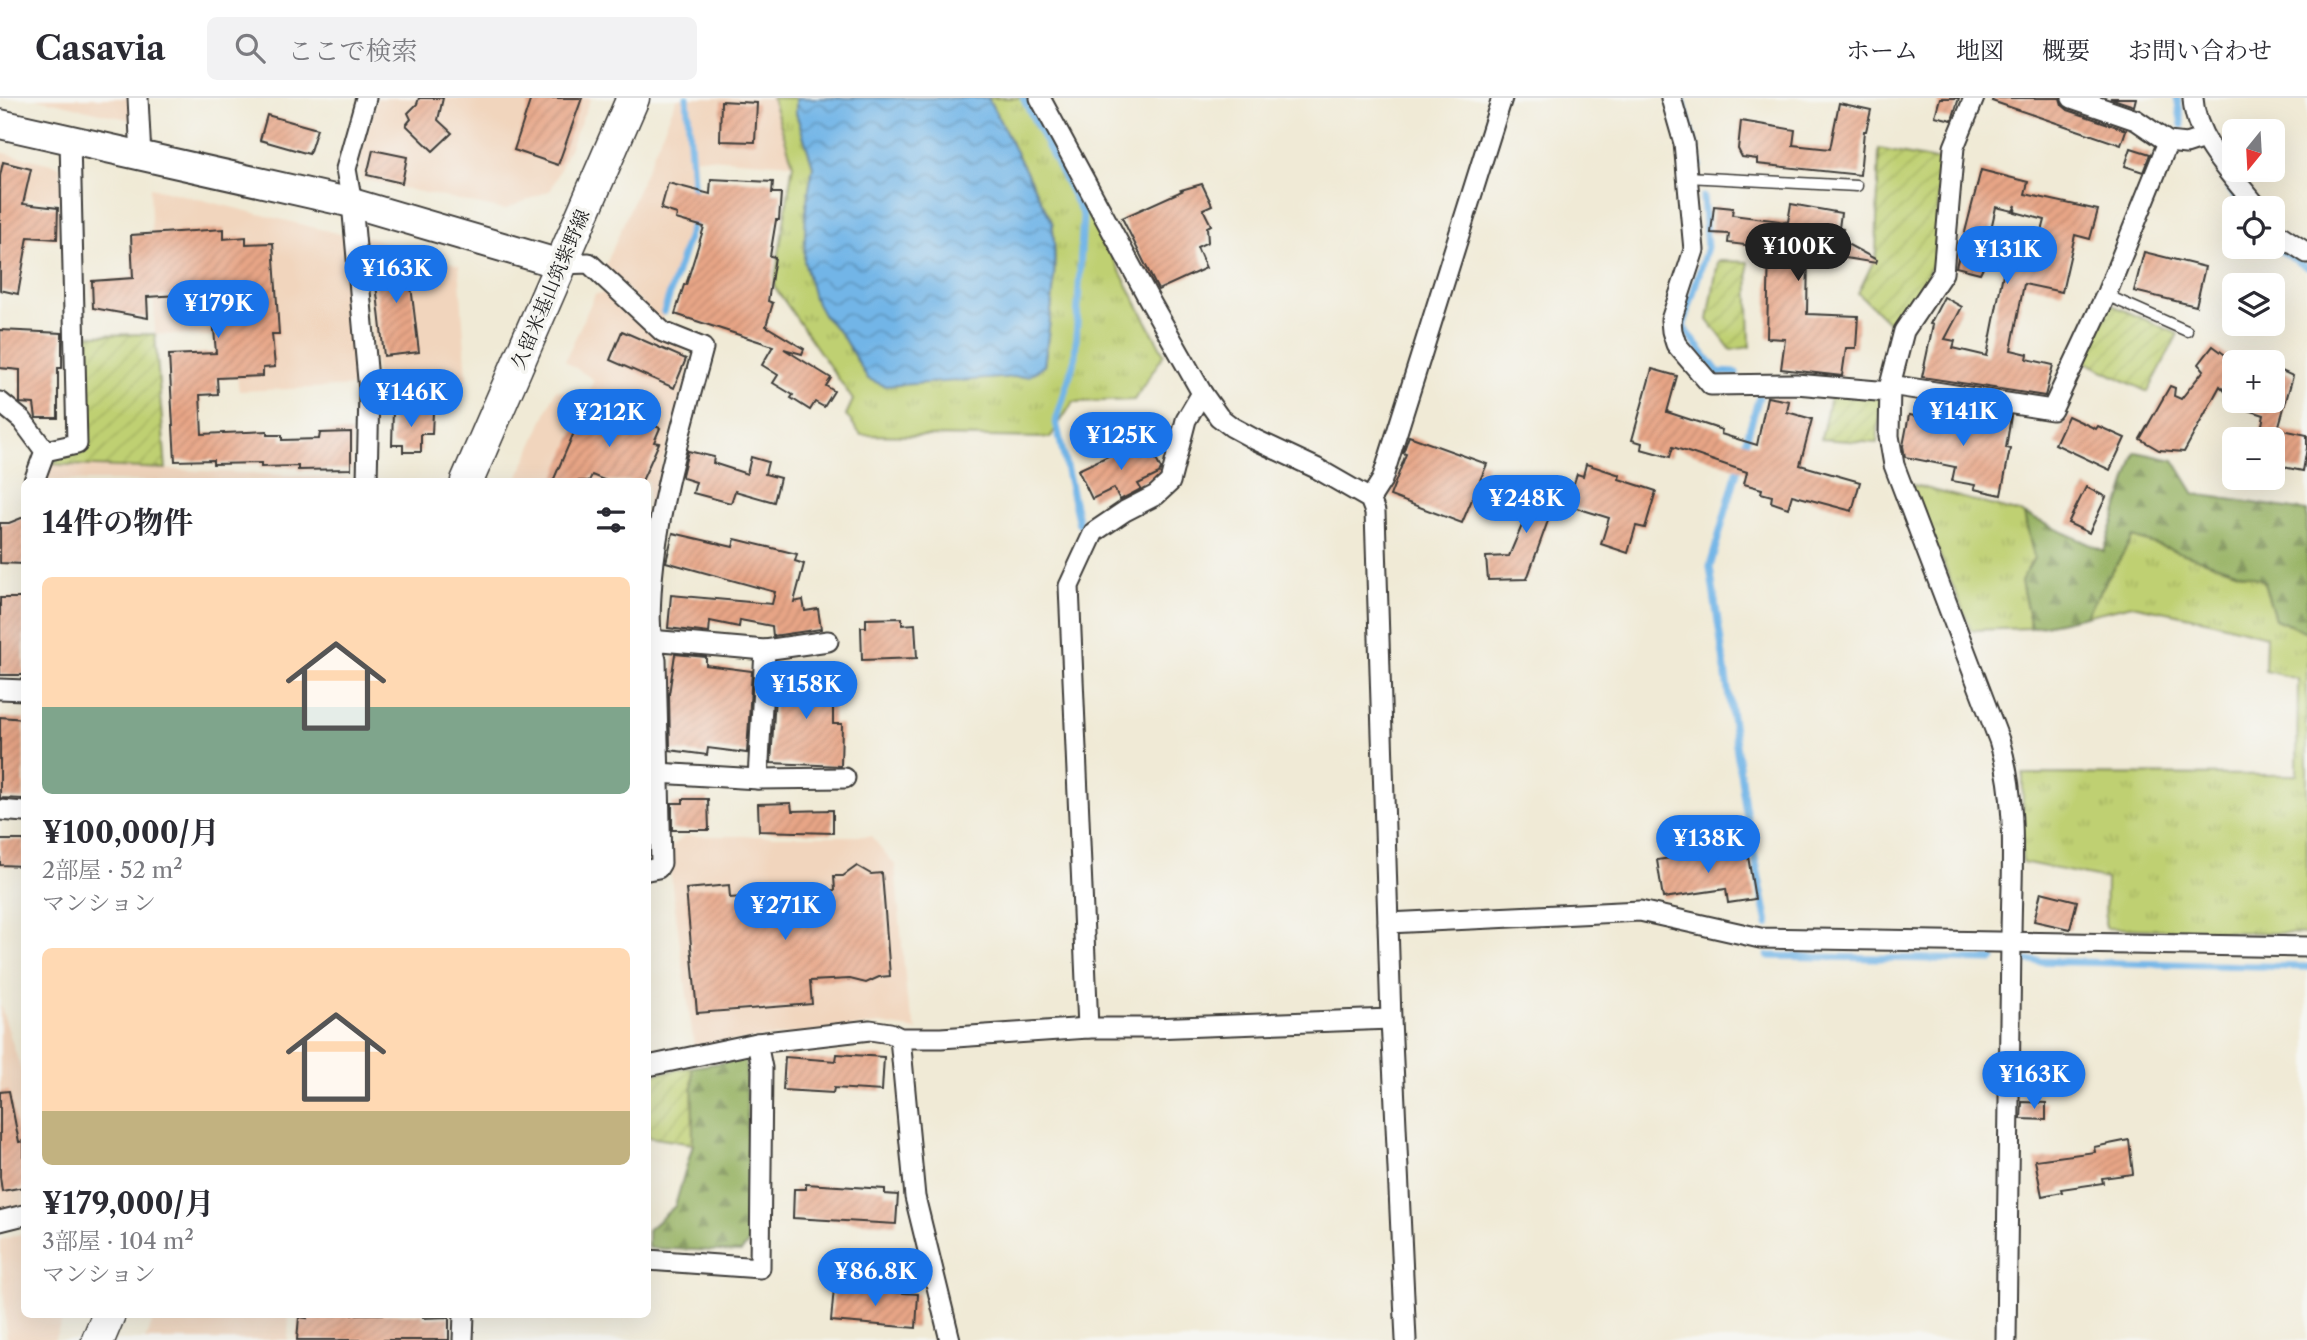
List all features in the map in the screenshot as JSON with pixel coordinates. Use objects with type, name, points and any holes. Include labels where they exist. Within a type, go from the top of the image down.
[{"type":"main road","name":"久留米基山筑紫野線","points":[[468,478],[633,98]]},
{"type":"main road","points":[[98,1340],[107,1318]]},
{"type":"street","points":[[138,98],[141,157]]},
{"type":"street","points":[[366,98],[346,169],[352,203],[369,390],[366,478]]},
{"type":"street","points":[[1040,98],[1202,393],[1219,417],[1232,427],[1316,468],[1370,499],[1375,512],[1391,1019],[1406,1340]]},
{"type":"street","points":[[1370,499],[1382,480],[1502,98]]},
{"type":"street","points":[[1671,98],[1684,143],[1694,250],[1671,320],[1676,344],[1711,385],[1796,384],[1889,389],[2052,410],[2106,295],[2168,142]]},
{"type":"street","points":[[1974,98],[1954,147],[1943,273],[1904,331],[1889,389],[1889,436],[1894,465],[2008,767],[2012,1017],[2006,1340]]},
{"type":"street","points":[[2072,98],[2137,120],[2168,142],[2186,144],[2204,138]]},
{"type":"street","points":[[2193,98],[2194,114],[2204,138],[2249,196]]},
{"type":"street","points":[[0,124],[352,203],[560,264],[589,263],[663,332],[703,348],[655,542],[651,620]]},
{"type":"street","points":[[45,451],[77,444],[70,140]]},
{"type":"street","points":[[2285,239],[2307,253]]},
{"type":"street","points":[[1088,1028],[1069,586],[1094,532],[1125,511],[1156,495],[1170,482],[1186,420],[1202,393]]},
{"type":"street","points":[[0,402],[22,420],[45,451]]},
{"type":"street","points":[[35,478],[45,451]]},
{"type":"street","points":[[651,640],[765,650],[828,641]]},
{"type":"street","points":[[651,643],[656,660],[661,863],[658,868],[651,869]]},
{"type":"street","points":[[758,779],[765,650]]},
{"type":"street","points":[[0,689],[21,690]]},
{"type":"street","points":[[657,773],[758,779],[845,778]]},
{"type":"street","points":[[0,810],[21,812]]},
{"type":"street","points":[[1388,923],[1640,911],[1760,938],[2307,947]]},
{"type":"street","points":[[651,1065],[757,1043],[870,1030],[900,1038],[941,1038],[1088,1028],[1391,1019]]},
{"type":"street","points":[[900,1038],[915,1197],[950,1340]]},
{"type":"street","points":[[651,1260],[760,1268],[762,1068],[757,1043]]},
{"type":"street","points":[[0,1221],[21,1215]]},
{"type":"street","points":[[463,1340],[464,1318]]},
{"type":"lane","points":[[1687,177],[1857,186]]},
{"type":"lane","points":[[2106,295],[2187,331]]},
{"type":"shaded area","points":[[35,98],[131,98],[132,120]]},
{"type":"shaded area","points":[[377,98],[591,98],[551,190],[504,210],[361,179],[359,163]]},
{"type":"shaded area","points":[[677,98],[772,98],[793,164],[696,157],[695,221],[661,322],[605,267]]},
{"type":"shaded area","points":[[0,152],[60,166],[62,201],[0,197]]},
{"type":"shaded area","points":[[150,187],[344,235],[360,386],[239,391],[232,337],[155,334]]},
{"type":"shaded area","points":[[365,236],[459,265],[467,378],[457,402],[378,400]]},
{"type":"shaded area","points":[[607,293],[656,337],[682,347],[690,362],[651,503],[651,478],[518,478],[556,390],[587,396],[594,380],[565,361],[595,294]]},
{"type":"shaded area","points":[[46,464],[351,478],[44,478]]},
{"type":"shaded area","points":[[685,836],[871,836],[895,865],[907,1000],[917,1030],[880,1024],[694,1046],[670,871],[671,847]]},
{"type":"shaded area","points":[[0,1004],[21,1070],[21,1206],[0,1212]]},
{"type":"shaded area","points":[[21,1234],[21,1318],[63,1318],[54,1340],[7,1340],[0,1240]]},
{"type":"shaded area","points":[[154,1318],[289,1318],[288,1340],[145,1340]]},
{"type":"green space","points":[[772,98],[796,98],[796,113],[813,166],[806,207],[823,315],[841,334],[868,379],[1044,366],[1055,258],[1052,222],[988,98],[1028,98],[1164,354],[1134,400],[1073,402],[1050,438],[861,435],[846,415],[853,400],[774,286],[793,164]]},
{"type":"green space","points":[[1879,149],[1941,161],[1935,255],[1923,290],[1893,327],[1858,293],[1876,256]]},
{"type":"green space","points":[[1718,261],[1748,262],[1750,347],[1731,350],[1708,320]]},
{"type":"green space","points":[[2110,304],[2178,334],[2148,392],[2083,361]]},
{"type":"green space","points":[[155,334],[166,469],[46,464],[84,449],[81,335]]},
{"type":"green space","points":[[1830,396],[1881,398],[1877,443],[1821,439]]},
{"type":"green space","points":[[2136,452],[2174,460],[2195,494],[2307,511],[2307,632],[2275,619],[2263,580],[2133,537],[2085,616],[2031,628],[2021,581],[2034,558],[2024,514],[2104,551]]},
{"type":"green space","points":[[1910,484],[2024,514],[2034,558],[2021,581],[2031,628],[1971,630]]},
{"type":"green space","points":[[2133,537],[2263,580],[2275,619],[2307,632],[2307,934],[2105,928],[2106,879],[2022,862],[2023,774],[2297,775],[2298,679],[2265,671],[2266,636],[2132,605],[2085,616]]},
{"type":"green space","points":[[746,1059],[750,1241],[741,1252],[651,1248],[651,1227],[675,1206],[693,1144],[692,1067]]},
{"type":"green space","points":[[692,1067],[693,1144],[651,1137],[651,1074]]},
{"type":"water","points":[[796,98],[988,98],[1052,222],[1054,276],[1044,366],[1029,376],[885,386],[868,379],[841,334],[823,315],[814,298],[804,261],[806,206],[813,166],[796,113]]},
{"type":"building","points":[[419,98],[443,98],[438,120],[452,133],[433,151],[406,125],[411,119],[408,113]]},
{"type":"building","points":[[531,98],[582,98],[558,165],[514,150]]},
{"type":"building","points":[[1940,98],[1959,98],[1952,120],[1935,116]]},
{"type":"building","points":[[1993,98],[2060,98],[2062,105],[2068,110],[2126,130],[2121,145],[1992,101]]},
{"type":"building","points":[[2110,98],[2136,98],[2134,106]]},
{"type":"building","points":[[721,101],[757,103],[755,142],[720,141]]},
{"type":"building","points":[[1839,103],[1871,110],[1864,131],[1860,175],[1757,164],[1757,159],[1742,157],[1738,149],[1741,121],[1795,130],[1793,145],[1830,149]]},
{"type":"building","points":[[267,115],[317,129],[309,154],[260,140]]},
{"type":"building","points":[[2131,148],[2150,154],[2143,172],[2125,166]]},
{"type":"building","points":[[373,150],[407,157],[402,183],[367,175]]},
{"type":"building","points":[[3,162],[31,169],[23,204],[58,208],[57,239],[28,237],[18,294],[0,290],[0,176]]},
{"type":"building","points":[[1981,170],[2028,182],[2025,194],[2098,210],[2090,239],[2075,235],[2062,292],[2024,284],[2011,350],[2028,354],[2027,359],[2053,365],[2045,396],[1922,377],[1933,325],[1930,324],[1944,297],[1962,307],[1945,339],[1955,341],[1953,348],[1987,356],[2008,248],[2036,255],[2045,220],[2015,212],[2016,205],[2013,211],[1996,207],[1988,242],[1995,244],[1980,273],[1956,267]]},
{"type":"building","points":[[711,179],[773,182],[772,193],[781,193],[779,220],[776,220],[770,256],[775,257],[768,301],[773,303],[766,326],[804,349],[802,354],[784,349],[831,378],[826,386],[834,391],[824,407],[815,402],[810,410],[773,383],[778,375],[762,365],[773,346],[675,314],[704,227],[676,219],[677,214],[661,209],[668,183],[710,194]]},
{"type":"building","points":[[1202,184],[1212,205],[1203,209],[1211,225],[1207,227],[1208,242],[1197,247],[1206,268],[1158,290],[1122,218],[1181,190]]},
{"type":"building","points":[[1791,204],[1841,213],[1841,238],[1846,239],[1845,243],[1877,260],[1876,263],[1808,252],[1807,314],[1858,316],[1856,348],[1846,348],[1842,376],[1781,369],[1785,339],[1767,338],[1769,248],[1728,243],[1729,234],[1711,233],[1714,206],[1733,208],[1732,215],[1788,222]]},
{"type":"building","points":[[224,229],[224,239],[246,237],[246,244],[273,243],[279,334],[272,334],[275,367],[263,368],[263,376],[217,378],[218,394],[200,395],[202,434],[267,431],[267,435],[282,435],[282,440],[319,439],[320,433],[351,432],[351,469],[298,470],[298,466],[261,467],[261,463],[213,464],[213,460],[175,461],[169,355],[216,353],[211,293],[147,297],[148,318],[93,308],[92,281],[133,278],[131,235]]},
{"type":"building","points":[[2144,252],[2205,267],[2196,306],[2134,291]]},
{"type":"building","points":[[407,253],[419,352],[384,356],[373,257]]},
{"type":"building","points":[[0,330],[62,333],[62,368],[58,368],[58,418],[36,418],[34,404],[20,403],[20,370],[0,368]]},
{"type":"building","points":[[622,331],[686,359],[674,388],[610,360]]},
{"type":"building","points":[[2213,346],[2222,353],[2222,388],[2220,386],[2184,452],[2159,450],[2140,439],[2170,386],[2175,388],[2174,396],[2181,399],[2204,370],[2199,364]]},
{"type":"building","points":[[1652,369],[1677,376],[1667,412],[1757,445],[1767,397],[1789,401],[1787,412],[1812,419],[1800,465],[1860,482],[1852,511],[1792,495],[1788,508],[1771,502],[1772,496],[1761,493],[1762,489],[1744,484],[1747,472],[1673,447],[1670,457],[1641,449],[1642,443],[1632,440]]},
{"type":"building","points":[[2285,372],[2293,376],[2285,404]]},
{"type":"building","points":[[585,407],[620,423],[624,413],[660,428],[654,442],[659,443],[643,478],[599,478],[592,475],[590,478],[554,478]]},
{"type":"building","points":[[393,410],[433,411],[432,434],[421,434],[421,452],[403,452],[403,445],[392,445]]},
{"type":"building","points":[[1978,411],[2011,416],[2006,448],[2010,449],[2001,495],[1974,489],[1975,485],[1952,481],[1955,467],[1905,457],[1903,446],[1909,415],[1915,416],[1915,413],[1975,426]]},
{"type":"building","points":[[2258,413],[2283,413],[2279,427],[2262,427],[2264,415]]},
{"type":"building","points":[[2068,416],[2125,438],[2110,470],[2055,444]]},
{"type":"building","points":[[2285,430],[2307,435],[2303,471],[2285,467]]},
{"type":"building","points":[[1409,436],[1487,464],[1462,523],[1390,496],[1406,454],[1403,453]]},
{"type":"building","points":[[1147,442],[1161,469],[1159,474],[1138,484],[1141,489],[1120,500],[1114,488],[1092,499],[1078,470],[1121,450],[1123,453]]},
{"type":"building","points":[[688,451],[714,457],[713,463],[747,474],[751,457],[768,462],[765,474],[780,478],[774,502],[735,491],[731,503],[693,493],[696,482],[683,478],[682,475]]},
{"type":"building","points":[[1586,464],[1620,475],[1619,479],[1656,491],[1645,528],[1636,526],[1628,553],[1601,544],[1609,518],[1567,505],[1577,474],[1583,476]]},
{"type":"building","points":[[1532,479],[1559,490],[1527,579],[1488,580],[1486,557],[1509,556],[1526,516],[1519,513]]},
{"type":"building","points":[[2086,487],[2106,497],[2089,533],[2068,523]]},
{"type":"building","points":[[21,518],[21,564],[0,563],[0,523]]},
{"type":"building","points":[[673,533],[733,547],[735,539],[797,554],[795,561],[804,564],[794,602],[803,600],[805,611],[818,609],[821,629],[773,636],[772,626],[740,620],[739,627],[710,621],[709,633],[668,628],[671,595],[772,604],[775,592],[666,562]]},
{"type":"building","points":[[0,598],[21,598],[21,675],[0,675]]},
{"type":"building","points":[[902,618],[902,625],[915,624],[917,658],[862,660],[861,627],[866,627],[866,619]]},
{"type":"building","points":[[675,654],[706,657],[706,665],[752,671],[747,753],[708,748],[707,755],[670,750],[669,694]]},
{"type":"building","points":[[794,671],[833,672],[833,724],[842,724],[841,766],[771,763],[776,679],[794,680]]},
{"type":"building","points":[[0,717],[21,719],[21,799],[0,798]]},
{"type":"building","points":[[683,799],[708,799],[709,830],[672,830],[672,803],[683,803]]},
{"type":"building","points":[[791,803],[792,811],[833,810],[833,833],[759,831],[758,804]]},
{"type":"building","points":[[0,840],[21,840],[21,866],[0,865]]},
{"type":"building","points":[[1747,850],[1755,899],[1728,903],[1726,889],[1663,898],[1657,860]]},
{"type":"building","points":[[857,866],[871,874],[882,873],[890,976],[879,977],[866,983],[850,979],[810,981],[812,1004],[697,1013],[686,889],[729,885],[730,898],[835,890],[834,876],[843,876]]},
{"type":"building","points":[[2041,892],[2077,901],[2070,929],[2034,921]]},
{"type":"building","points":[[837,1054],[884,1057],[882,1091],[834,1088],[833,1093],[783,1090],[785,1057],[836,1061]]},
{"type":"building","points":[[9,1091],[21,1142],[21,1188],[2,1191],[0,1177],[0,1092]]},
{"type":"building","points":[[2022,1102],[2046,1103],[2046,1120],[2021,1119]]},
{"type":"building","points":[[2129,1140],[2133,1174],[2102,1178],[2103,1183],[2061,1189],[2062,1192],[2042,1196],[2035,1160],[2095,1152],[2094,1147]]},
{"type":"building","points":[[806,1184],[885,1189],[885,1194],[898,1195],[896,1224],[793,1218],[794,1189],[806,1189]]},
{"type":"building","points":[[834,1288],[918,1294],[916,1328],[831,1321]]},
{"type":"building","points":[[299,1318],[449,1318],[449,1340],[297,1340]]},
{"type":"waterway","points":[[687,98],[694,197]]},
{"type":"waterway","points":[[1023,98],[1083,215],[1075,358],[1056,422],[1079,524]]},
{"type":"waterway","points":[[1682,98],[1700,165]]},
{"type":"waterway","points":[[2177,98],[2182,125]]},
{"type":"waterway","points":[[2230,189],[2235,196]]},
{"type":"waterway","points":[[1703,197],[1707,247],[1683,327],[1718,372],[1736,373]]},
{"type":"waterway","points":[[664,312],[695,216]]},
{"type":"waterway","points":[[2285,253],[2307,267]]},
{"type":"waterway","points":[[1743,450],[1759,397]]},
{"type":"waterway","points":[[1740,461],[1710,567],[1745,806],[1768,924]]},
{"type":"waterway","points":[[1768,956],[1993,960]]},
{"type":"waterway","points":[[2028,961],[2307,967]]}]
